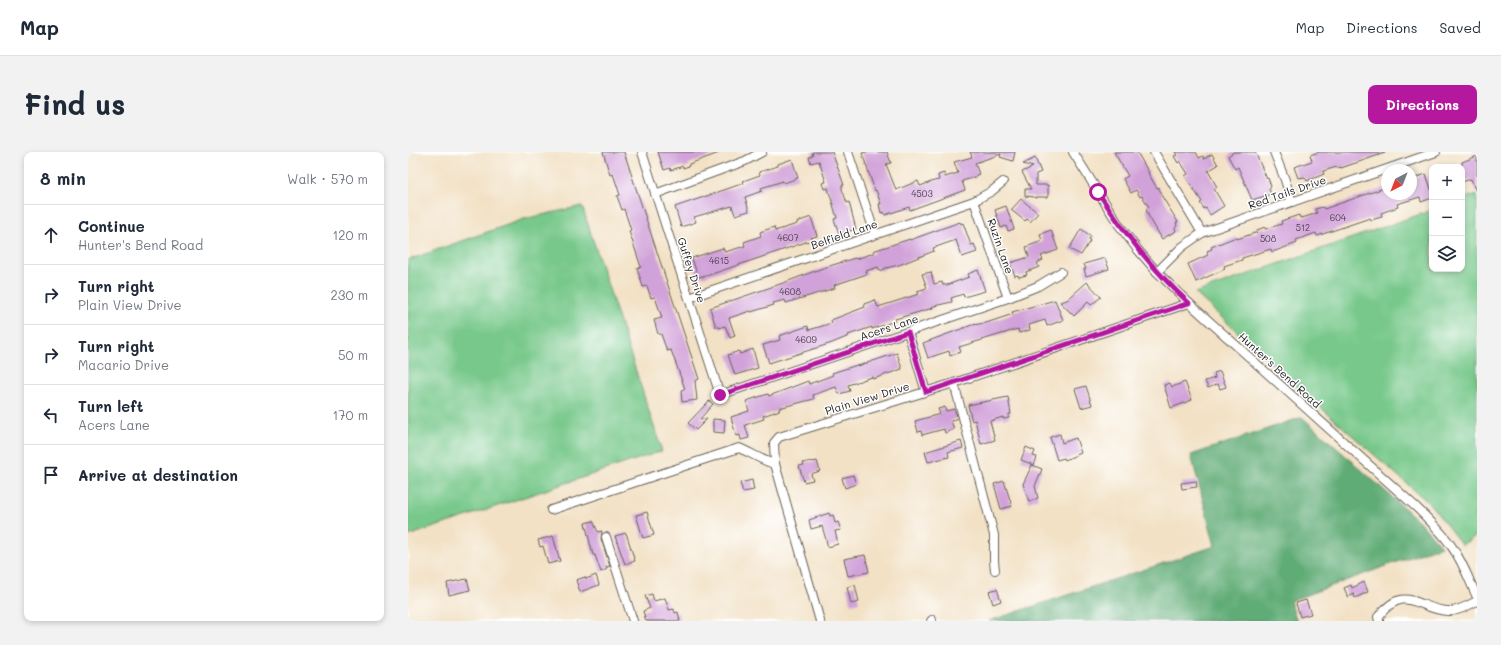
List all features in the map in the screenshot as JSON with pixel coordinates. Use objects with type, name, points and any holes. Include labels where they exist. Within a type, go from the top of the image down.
[{"type":"street","name":"Guffey Drive","points":[[642,152],[720,395]]},
{"type":"street","points":[[655,194],[745,161],[762,152]]},
{"type":"street","points":[[848,152],[875,234]]},
{"type":"street","name":"Hunter's Bend Road","points":[[1073,152],[1119,225],[1157,272],[1189,303],[1417,508],[1439,530],[1453,548],[1477,597]]},
{"type":"street","points":[[1154,152],[1202,233]]},
{"type":"street","points":[[1274,152],[1292,202]]},
{"type":"street","name":"Red Tails Drive","points":[[1157,272],[1182,247],[1202,233],[1436,152]]},
{"type":"street","name":"Belfield Lane","points":[[690,298],[974,201],[992,191],[1003,182]]},
{"type":"street","name":"Ruzin Lane","points":[[974,201],[1008,298]]},
{"type":"street","name":"Acers Lane","points":[[720,395],[1008,298],[1038,286],[1061,272]]},
{"type":"street","name":"Plain View Drive","points":[[820,621],[776,464],[774,443],[779,437],[954,383],[1189,303]]},
{"type":"street","points":[[908,332],[926,392]]},
{"type":"street","points":[[954,383],[994,535],[994,561],[996,570]]},
{"type":"street","points":[[551,510],[739,448],[751,453],[764,462],[776,464]]},
{"type":"street","points":[[606,537],[634,621]]},
{"type":"street","points":[[1379,621],[1378,617],[1384,609],[1400,600],[1411,599],[1431,607],[1450,612],[1477,601]]},
{"type":"green space","points":[[1477,194],[1477,535],[1462,545],[1430,504],[1294,384],[1195,293],[1429,211],[1429,272],[1465,272],[1465,198]]},
{"type":"green space","points":[[582,206],[662,451],[408,536],[408,260],[524,219]]},
{"type":"green space","points":[[1302,417],[1419,521],[1441,546],[1290,601],[1297,621],[989,621],[1215,546],[1191,455]]},
{"type":"building","points":[[603,152],[624,152],[699,379],[695,381],[697,400],[682,402],[681,390],[685,389],[671,350],[667,351],[661,334],[658,334],[654,320],[662,318],[655,297],[651,298],[647,286],[643,287],[637,268],[641,267],[629,231],[631,230],[624,209],[622,210],[617,196],[620,195],[613,174],[610,175]]},
{"type":"building","points":[[658,152],[719,153],[689,164],[689,166],[683,168],[683,166],[671,170],[670,168],[664,170]]},
{"type":"building","points":[[812,152],[832,152],[844,185],[842,185],[842,189],[847,203],[849,202],[856,229],[839,234],[834,219],[837,218],[828,188],[824,189],[822,183],[826,182],[819,161],[811,163],[809,157],[813,155]]},
{"type":"building","points":[[887,152],[891,163],[886,164],[896,190],[918,181],[920,186],[939,180],[938,175],[944,173],[945,177],[958,173],[954,162],[972,157],[970,152],[1015,152],[1013,161],[1000,157],[1001,154],[975,163],[979,174],[976,175],[976,177],[962,181],[965,190],[910,210],[909,207],[885,215],[884,212],[881,213],[879,204],[881,204],[862,153]]},
{"type":"building","points":[[1114,152],[1137,152],[1178,222],[1176,223],[1176,231],[1162,239],[1148,215],[1146,209],[1149,207],[1142,196],[1140,197],[1136,190],[1131,193],[1123,179],[1128,176]]},
{"type":"building","points":[[1175,152],[1196,152],[1199,158],[1203,156],[1204,159],[1212,154],[1218,165],[1208,171],[1217,187],[1214,189],[1224,206],[1210,215],[1206,208],[1204,209],[1200,203],[1202,202],[1185,176],[1188,174],[1180,161],[1178,163],[1174,156],[1177,155]]},
{"type":"building","points":[[1234,152],[1255,152],[1267,179],[1268,178],[1271,186],[1269,189],[1271,194],[1252,200],[1238,167],[1235,169],[1228,156]]},
{"type":"building","points":[[1319,152],[1385,153],[1341,168],[1337,167],[1323,171],[1324,174],[1307,181],[1305,177],[1298,178],[1294,167],[1312,161],[1310,155]]},
{"type":"building","points":[[1477,156],[1477,192],[1471,179],[1465,181],[1465,164],[1462,164],[1462,162]]},
{"type":"building","points":[[1035,158],[1041,172],[1036,174],[1036,185],[1048,185],[1048,197],[1036,197],[1036,199],[1034,197],[1025,196],[1025,189],[1031,189],[1022,172],[1033,167],[1023,164]]},
{"type":"building","points":[[792,159],[798,178],[761,188],[762,191],[745,197],[749,211],[735,215],[732,206],[694,217],[696,222],[681,227],[675,207],[744,183],[743,181],[760,175],[759,172],[778,166],[778,164]]},
{"type":"building","points":[[1426,174],[1429,183],[1429,199],[1421,202],[1420,197],[1417,198],[1417,177]]},
{"type":"building","points":[[1381,189],[1381,200],[1410,200],[1397,204],[1398,207],[1381,213],[1382,217],[1371,220],[1370,218],[1317,236],[1316,233],[1296,240],[1297,243],[1278,250],[1272,252],[1271,249],[1242,258],[1242,260],[1224,266],[1225,269],[1196,282],[1188,264],[1208,255],[1207,251],[1212,249],[1211,247],[1236,237],[1237,239],[1258,232],[1257,230],[1265,227],[1265,229],[1282,224],[1281,221],[1299,215],[1300,218],[1302,218],[1317,213],[1315,209],[1323,207],[1324,209]]},
{"type":"building","points":[[1021,199],[1038,213],[1030,222],[1027,219],[1025,221],[1011,210]]},
{"type":"building","points":[[1006,206],[1014,229],[1008,231],[1006,226],[1001,228],[995,210]]},
{"type":"building","points":[[811,217],[817,236],[811,238],[812,240],[703,277],[698,277],[692,258],[723,248],[725,252],[745,246],[744,242],[761,236],[760,232],[774,227],[775,231],[797,224],[797,222]]},
{"type":"building","points":[[960,222],[961,224],[963,223],[971,245],[974,244],[977,252],[962,257],[956,240],[933,248],[934,251],[899,265],[880,271],[878,267],[866,271],[867,274],[834,285],[835,288],[786,303],[785,300],[773,303],[774,305],[729,318],[735,336],[730,338],[725,326],[719,328],[718,326],[716,327],[710,308],[820,269],[874,253],[873,251],[910,240]]},
{"type":"building","points":[[1081,229],[1091,236],[1089,239],[1090,241],[1081,255],[1069,249]]},
{"type":"building","points":[[1051,230],[1058,250],[1041,256],[1043,260],[1037,263],[1039,267],[1026,272],[1027,275],[1019,277],[1018,275],[1015,276],[1010,263],[1029,257],[1026,247],[1042,241],[1040,234]]},
{"type":"building","points":[[1105,258],[1109,269],[1086,276],[1084,264]]},
{"type":"building","points":[[978,270],[985,291],[964,297],[963,294],[951,298],[952,302],[934,306],[932,307],[933,308],[895,319],[895,321],[848,335],[849,336],[832,343],[769,363],[763,345],[780,340],[779,336],[808,326],[809,330],[832,323],[831,320],[865,307],[864,304],[875,300],[878,307],[919,294],[917,291],[927,288],[922,274],[931,272],[934,284],[942,282],[943,285],[947,285],[969,277],[968,274]]},
{"type":"building","points":[[1087,282],[1101,297],[1091,305],[1088,302],[1074,316],[1060,302],[1067,300]]},
{"type":"building","points":[[1055,300],[1063,320],[1047,326],[1045,320],[1029,325],[1030,330],[1019,333],[1018,329],[959,347],[961,352],[950,356],[949,351],[928,358],[923,343],[972,325],[986,323],[1013,314],[1012,312]]},
{"type":"building","points":[[753,349],[758,368],[735,375],[728,355],[739,351],[740,354]]},
{"type":"building","points":[[897,353],[902,369],[873,379],[872,377],[848,385],[850,391],[839,394],[836,387],[813,395],[814,399],[779,408],[780,410],[763,416],[764,419],[745,425],[749,438],[741,440],[740,435],[736,436],[731,417],[749,411],[746,401],[768,394],[769,396],[808,381],[809,384],[833,375],[832,373]]},
{"type":"building","points":[[1220,371],[1226,387],[1220,389],[1218,384],[1208,388],[1205,381],[1215,378],[1214,373]]},
{"type":"building","points":[[1185,382],[1192,400],[1171,408],[1164,385],[1170,383],[1172,387]]},
{"type":"building","points":[[1086,386],[1092,405],[1081,408],[1075,389]]},
{"type":"building","points":[[1008,397],[1011,414],[1009,414],[1009,418],[1003,419],[1003,417],[990,421],[995,440],[981,444],[975,420],[972,421],[968,405]]},
{"type":"building","points":[[709,401],[713,404],[700,419],[707,419],[696,430],[688,423]]},
{"type":"building","points":[[945,407],[946,411],[954,409],[958,418],[951,421],[954,429],[945,433],[944,429],[922,435],[921,431],[918,432],[915,421],[940,414],[938,409]]},
{"type":"building","points":[[713,419],[725,420],[724,433],[713,432]]},
{"type":"building","points":[[1060,434],[1062,443],[1076,438],[1081,453],[1065,460],[1064,458],[1057,460],[1050,437]]},
{"type":"building","points":[[961,441],[963,448],[948,452],[949,457],[928,462],[925,452]]},
{"type":"building","points":[[1026,447],[1035,451],[1033,456],[1037,457],[1034,465],[1021,460]]},
{"type":"building","points":[[817,461],[820,471],[811,474],[813,480],[804,482],[799,466],[804,465],[803,463]]},
{"type":"building","points":[[1032,465],[1042,469],[1035,486],[1038,498],[1029,502],[1023,484]]},
{"type":"building","points":[[853,475],[856,484],[845,488],[842,478]]},
{"type":"building","points":[[752,480],[754,490],[743,492],[740,483]]},
{"type":"building","points":[[1004,481],[1012,506],[1001,509],[994,484]]},
{"type":"building","points":[[1196,481],[1197,487],[1182,489],[1181,483]]},
{"type":"building","points":[[647,512],[654,535],[643,538],[636,515]]},
{"type":"building","points":[[829,513],[830,516],[833,515],[835,523],[838,522],[841,530],[835,531],[838,544],[828,547],[822,526],[811,529],[809,520]]},
{"type":"building","points":[[593,521],[598,532],[602,531],[601,539],[610,566],[606,567],[607,569],[601,572],[595,555],[593,555],[585,523]]},
{"type":"building","points":[[626,533],[635,561],[625,564],[615,536]]},
{"type":"building","points":[[553,536],[560,561],[548,564],[543,546],[540,547],[538,540]]},
{"type":"building","points":[[865,555],[869,572],[848,576],[844,559]]},
{"type":"building","points":[[596,575],[599,585],[580,592],[576,580],[585,577],[586,579]]},
{"type":"building","points":[[467,579],[470,590],[449,595],[447,583]]},
{"type":"building","points":[[1364,582],[1368,592],[1355,598],[1354,594],[1348,597],[1344,588],[1351,585],[1352,588]]},
{"type":"building","points":[[855,585],[859,602],[851,604],[847,587]]},
{"type":"building","points":[[997,589],[1001,601],[993,604],[989,591]]},
{"type":"building","points":[[652,594],[654,601],[665,598],[669,610],[674,609],[675,613],[678,612],[680,621],[646,621],[643,611],[650,608],[645,596]]},
{"type":"building","points":[[1306,600],[1311,614],[1300,617],[1296,603]]},
{"type":"route","points":[[720,395],[908,332],[926,392],[1189,303],[1157,272],[1138,250],[1119,225],[1098,192]]}]
